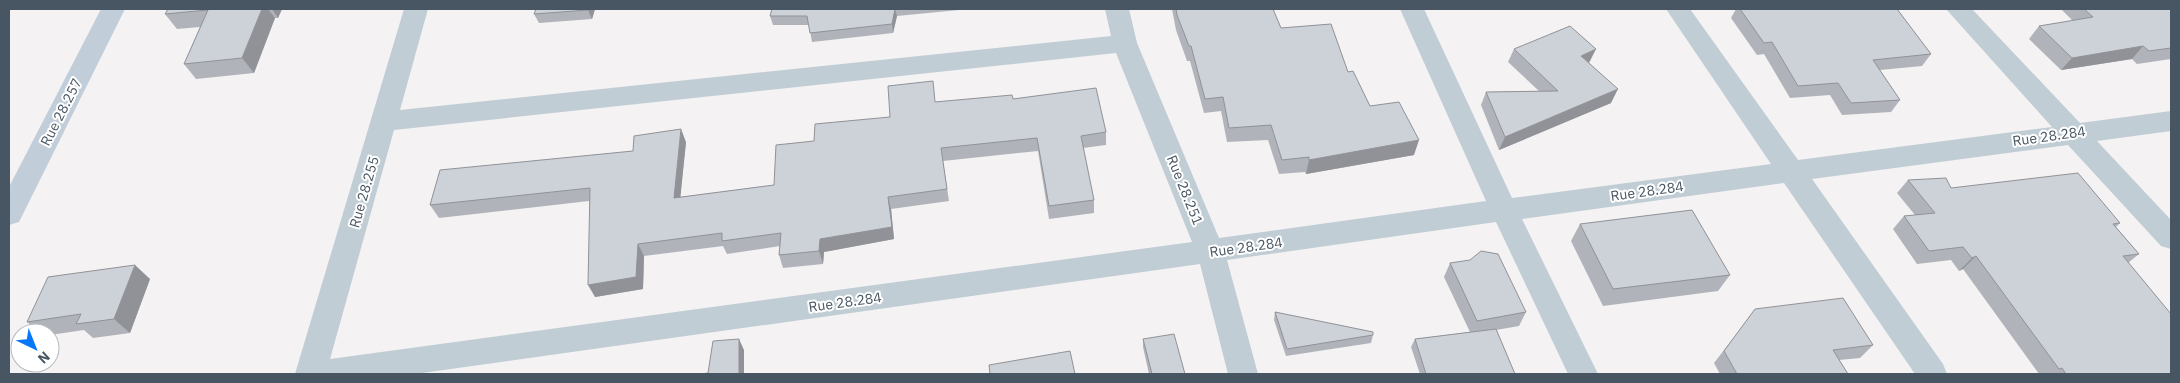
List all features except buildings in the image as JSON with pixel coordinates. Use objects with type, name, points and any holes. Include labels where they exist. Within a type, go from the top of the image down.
[{"type":"street","name":"Rue 28.257","points":[[9,214],[113,9]]},
{"type":"street","name":"Rue 28.255","points":[[310,374],[416,9]]},
{"type":"street","name":"Rue 28.251","points":[[1117,9],[1125,43],[1211,252],[1243,374]]},
{"type":"street","points":[[1412,9],[1504,210],[1583,374]]},
{"type":"street","points":[[1678,9],[1932,374]]},
{"type":"street","points":[[1958,9],[2171,238]]},
{"type":"street","points":[[384,121],[1125,43]]},
{"type":"street","name":"Rue 28.284","points":[[321,374],[2074,132],[2171,121]]}]
